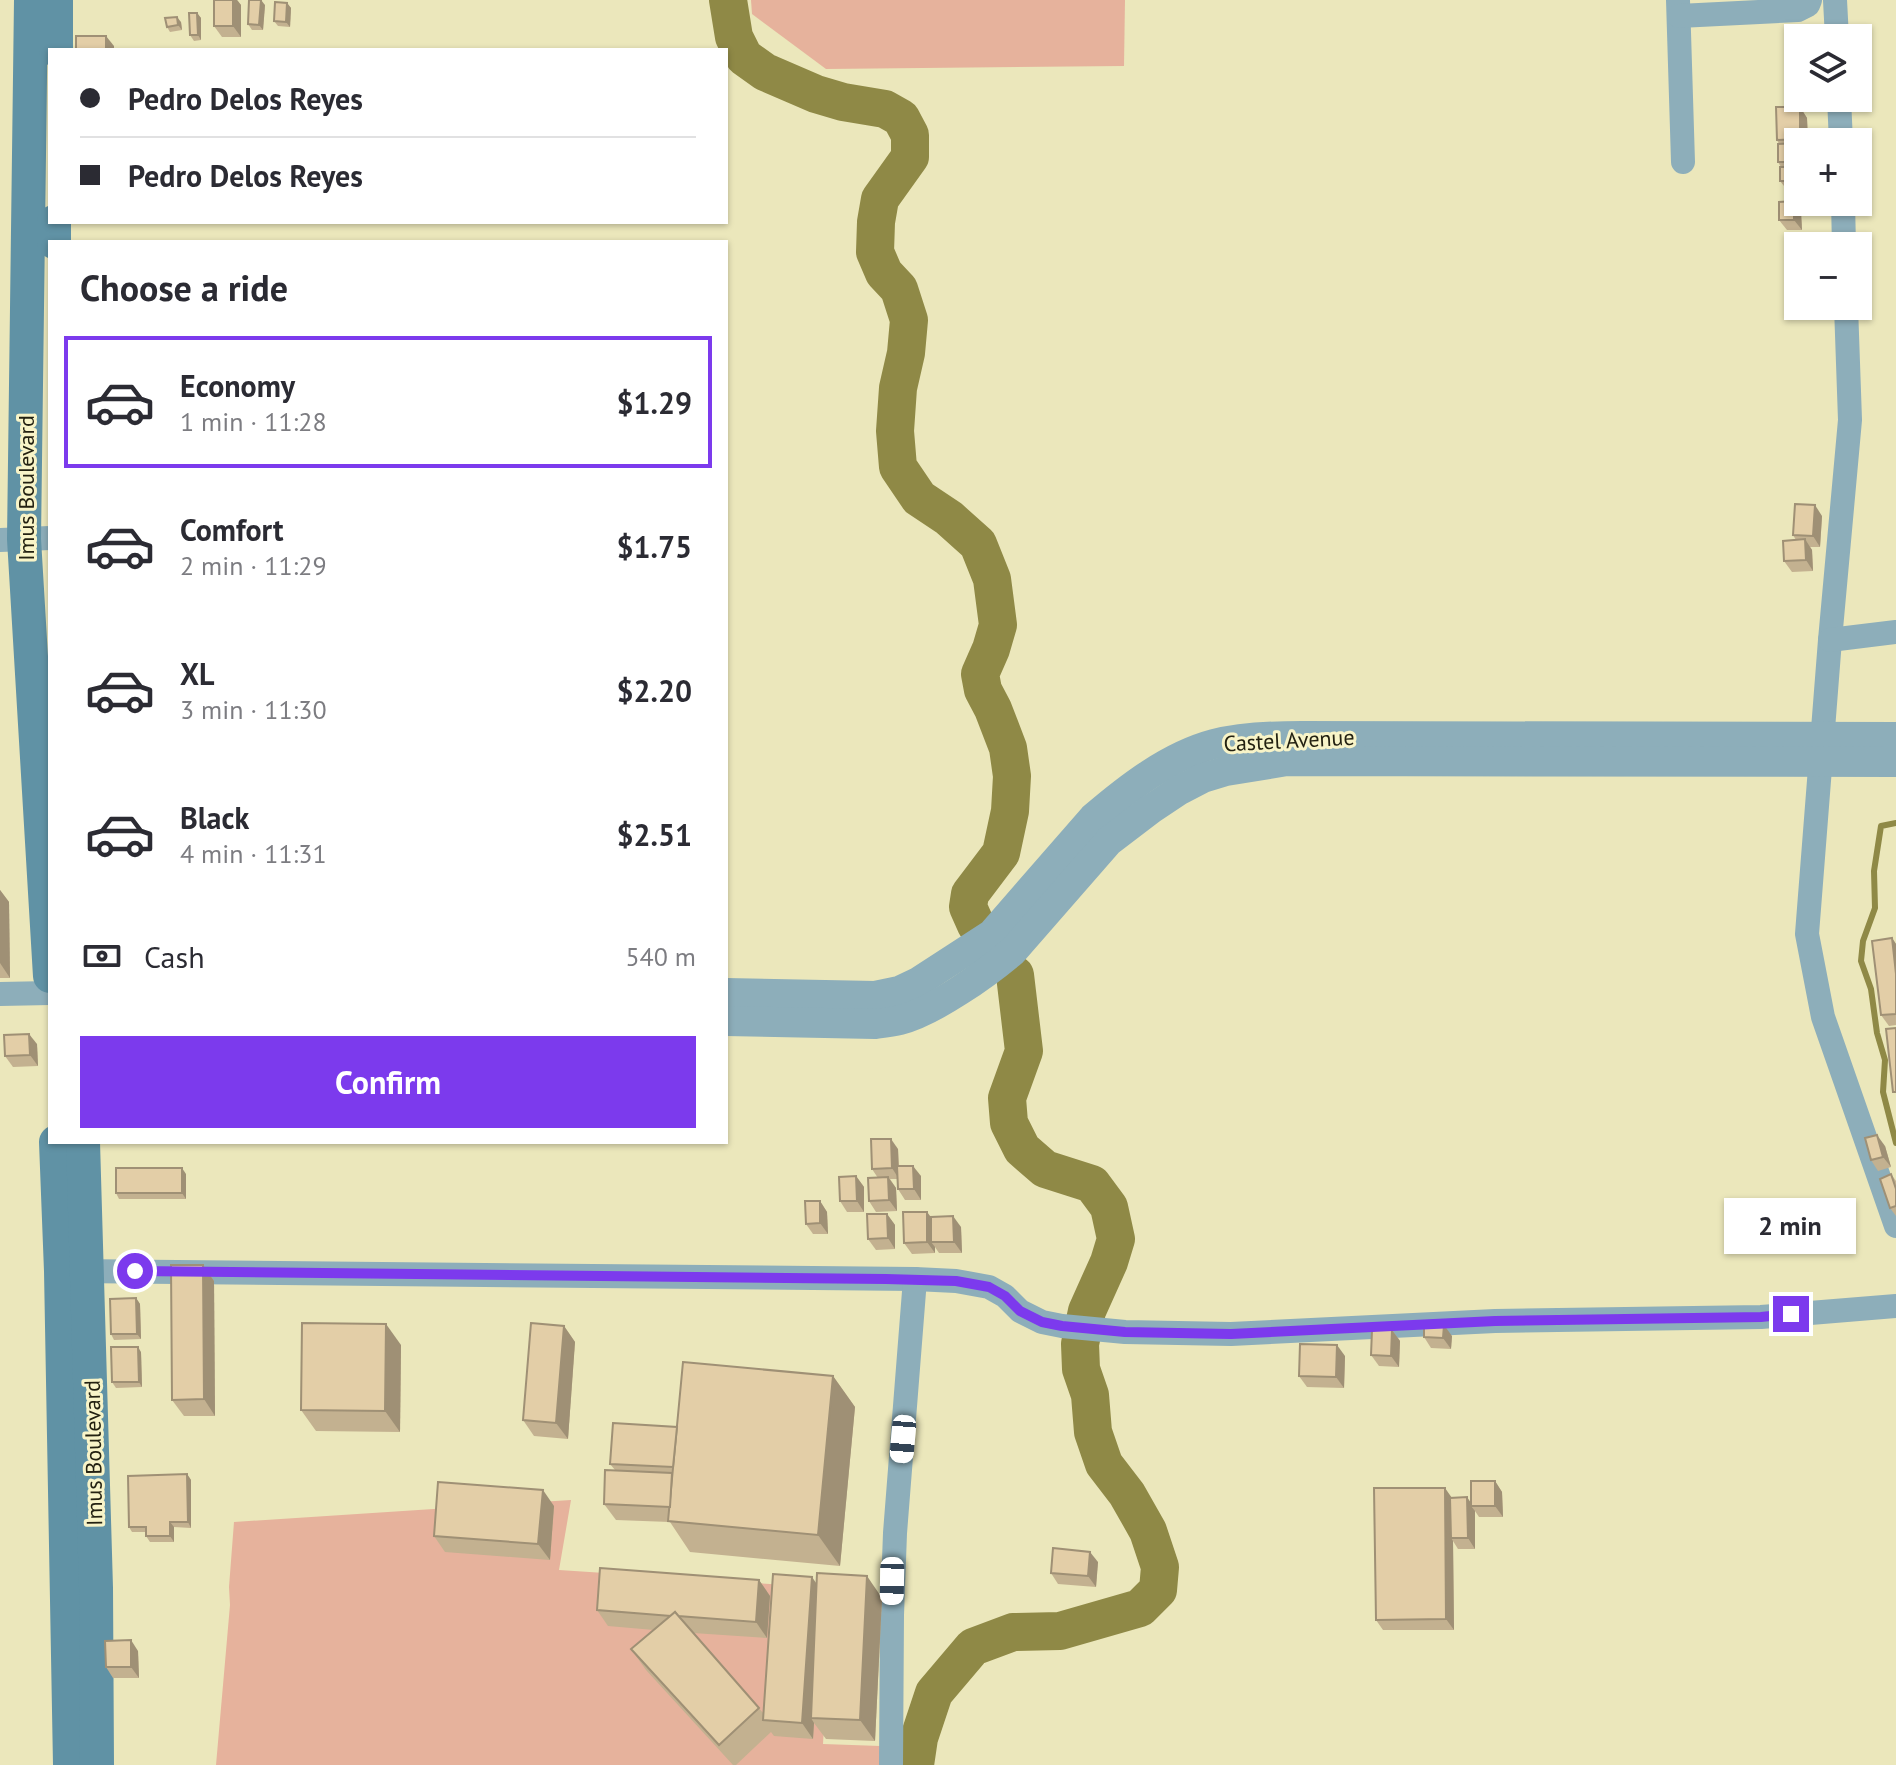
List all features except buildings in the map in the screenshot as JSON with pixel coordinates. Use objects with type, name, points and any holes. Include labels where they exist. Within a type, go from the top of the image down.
[{"type":"main road","name":"Imus Boulevard","points":[[31,0],[25,539],[48,941]]},
{"type":"main road","points":[[56,0],[56,48]]},
{"type":"main road","name":"Imus Boulevard","points":[[56,1144],[74,1271],[96,1588],[97,1765]]},
{"type":"main road","name":"Imus Boulevard","points":[[70,1765],[74,1271],[83,1144]]},
{"type":"street","points":[[1683,162],[1679,8],[1798,10],[1808,5],[1810,0]]},
{"type":"street","points":[[1835,0],[1836,24]]},
{"type":"street","points":[[1846,320],[1850,420],[1807,934],[1823,1017],[1896,1226]]},
{"type":"street","points":[[1830,640],[1896,632]]},
{"type":"street","name":"Castel Avenue","points":[[728,993],[875,996],[899,991],[918,982],[992,934],[1093,818],[1112,802],[1185,756],[1239,739],[1301,736],[1822,749],[1896,762]]},
{"type":"street","name":"Castel Avenue","points":[[728,1021],[875,1024],[922,1012],[965,987],[1013,951],[1109,841],[1128,825],[1178,791],[1226,771],[1287,761],[1822,749],[1896,737]]},
{"type":"street","points":[[0,994],[48,993]]},
{"type":"street","points":[[74,1271],[956,1281],[989,1287],[1005,1296],[1020,1311],[1042,1322],[1125,1332],[1231,1334],[1495,1321],[1761,1317],[1896,1306]]},
{"type":"street","points":[[891,1765],[895,1533],[915,1279]]},
{"type":"shaded area","points":[[751,0],[1125,0],[1124,66],[826,69],[752,14]]},
{"type":"shaded area","points":[[571,1500],[559,1570],[832,1588],[823,1744],[880,1746],[880,1765],[216,1765],[234,1522]]},
{"type":"waterway","points":[[728,0],[734,37],[744,57],[765,72],[816,94],[885,109],[901,118],[910,135],[910,157],[880,199],[876,222],[875,252],[884,273],[899,289],[909,320],[898,388],[895,431],[898,467],[919,498],[949,518],[978,544],[992,579],[998,625],[980,674],[983,690],[1008,748],[1012,776],[1010,811],[1001,853],[970,894],[968,907],[976,925]]},
{"type":"waterway","points":[[1896,823],[1881,826],[1874,871],[1875,908],[1863,941],[1861,961],[1871,989],[1877,1033],[1885,1060],[1883,1092],[1896,1143]]},
{"type":"waterway","points":[[915,1765],[919,1738],[934,1693],[973,1647],[1013,1632],[1060,1631],[1140,1608],[1158,1590],[1160,1567],[1148,1531],[1127,1494],[1104,1464],[1093,1432],[1090,1395],[1081,1369],[1080,1344],[1087,1311],[1116,1239],[1109,1207],[1092,1184],[1045,1169],[1022,1149],[1009,1123],[1007,1098],[1024,1051],[1015,975]]},
{"type":"route","points":[[135,1271],[956,1281],[989,1287],[1005,1296],[1020,1311],[1042,1322],[1125,1332],[1231,1334],[1495,1321],[1791,1314]]}]
